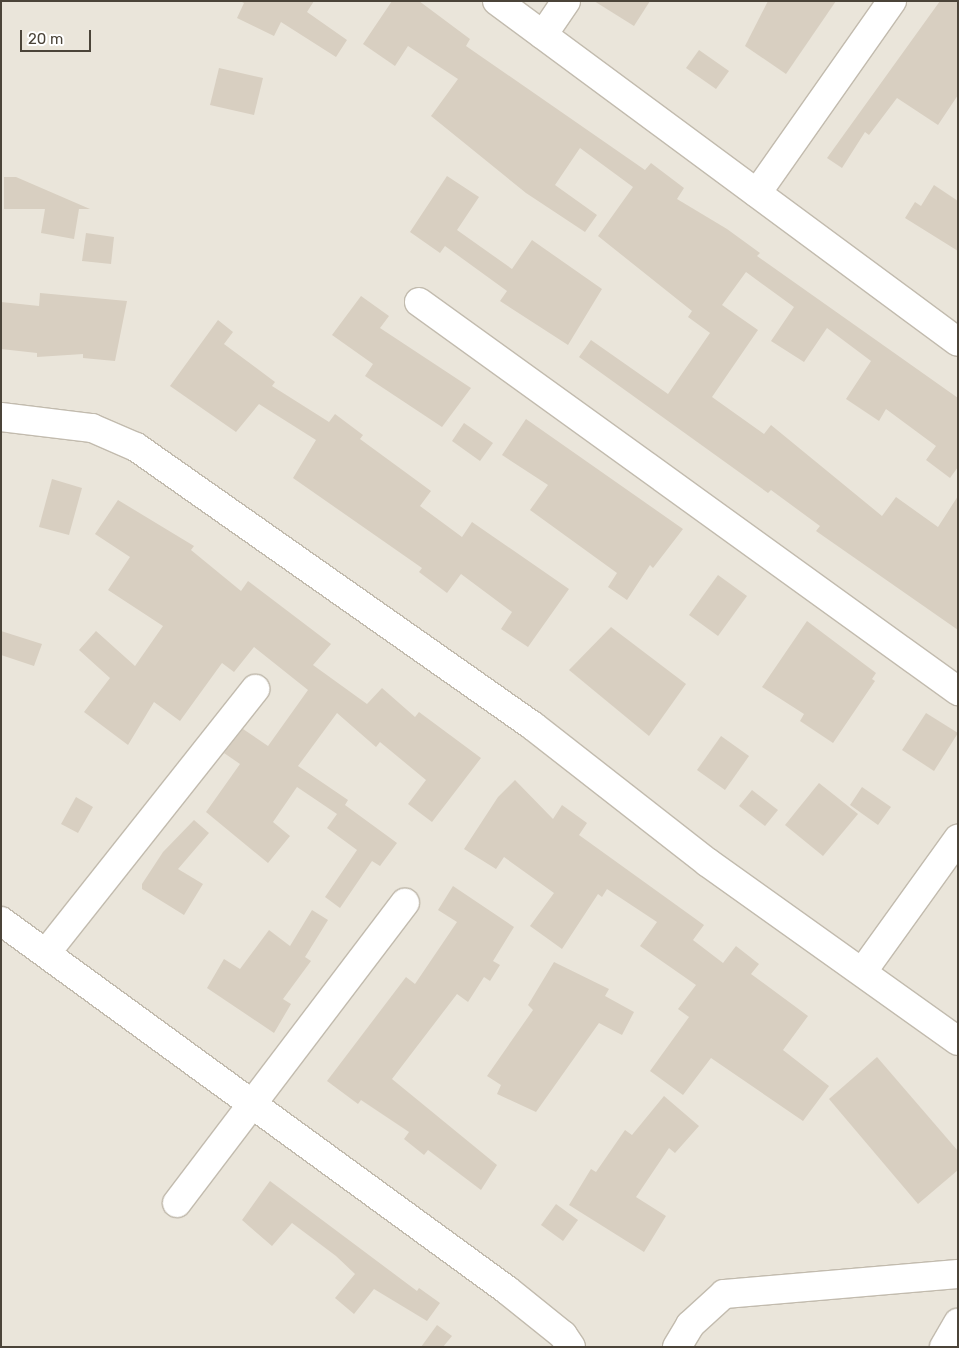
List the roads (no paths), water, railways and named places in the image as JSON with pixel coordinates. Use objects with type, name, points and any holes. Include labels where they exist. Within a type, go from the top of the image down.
[{"type":"street","points":[[498,1],[958,342]]},
{"type":"street","points":[[543,35],[566,1]]},
{"type":"street","points":[[757,193],[892,1]]},
{"type":"street","points":[[419,302],[958,691]]},
{"type":"street","points":[[1,417],[92,428],[136,447],[533,726],[707,862],[863,971],[958,1041]]},
{"type":"street","points":[[46,953],[254,689]]},
{"type":"street","points":[[863,971],[958,839]]},
{"type":"street","points":[[177,1203],[405,903]]},
{"type":"street","points":[[1,920],[507,1290],[563,1335],[570,1347]]},
{"type":"street","points":[[677,1347],[690,1325],[724,1294],[958,1274]]},
{"type":"street","points":[[944,1347],[958,1323]]}]
